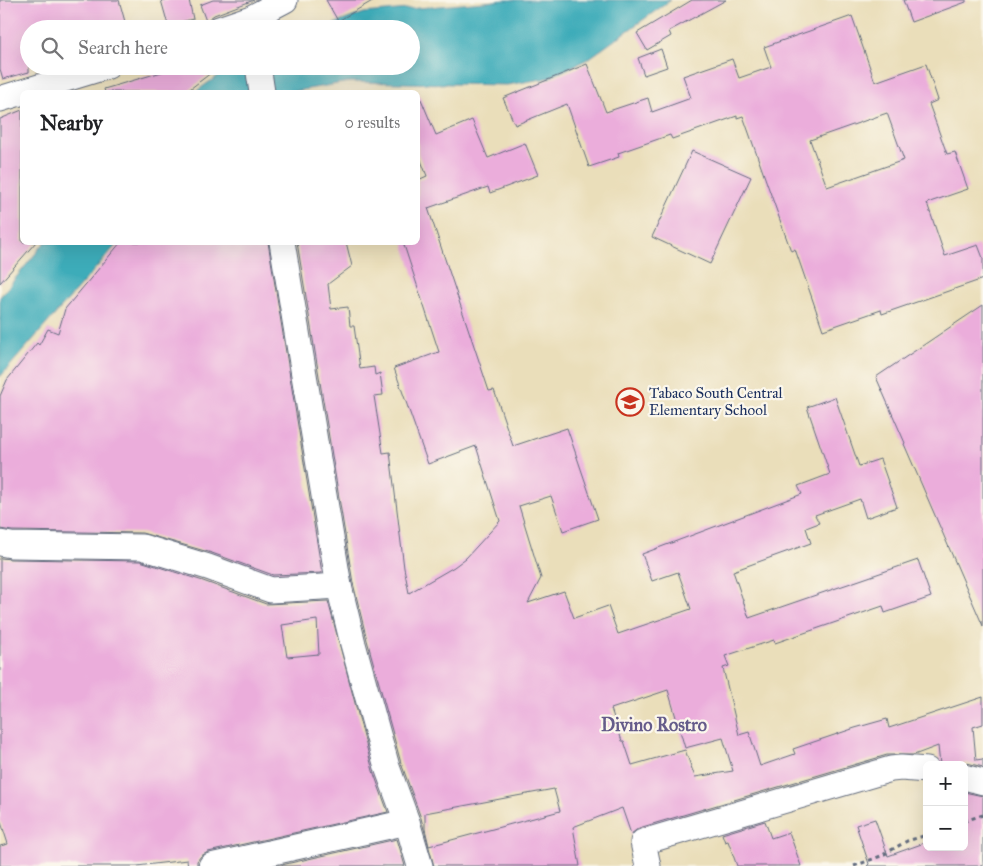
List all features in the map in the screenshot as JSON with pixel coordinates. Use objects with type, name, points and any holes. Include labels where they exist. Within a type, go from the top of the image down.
[{"type":"street","points":[[250,16],[285,0]]},
{"type":"street","points":[[29,90],[79,75]]},
{"type":"street","points":[[259,75],[262,90]]},
{"type":"street","points":[[0,99],[20,93]]},
{"type":"street","points":[[282,245],[339,586],[387,767],[407,822],[420,866]]},
{"type":"street","points":[[0,544],[12,546],[142,547],[271,590],[339,586]]},
{"type":"street","points":[[648,866],[643,842],[891,769],[923,770]]},
{"type":"street","points":[[968,778],[983,782]]},
{"type":"street","points":[[211,866],[407,822]]},
{"type":"path","points":[[968,820],[983,815]]},
{"type":"path","points":[[854,866],[881,856],[907,841],[923,835]]},
{"type":"water","points":[[506,0],[671,0],[588,59],[548,78],[507,85],[349,82],[302,90],[198,90],[219,75],[420,75],[420,20],[345,20],[364,13]]},
{"type":"water","points":[[43,245],[116,245],[0,377],[0,297]]},
{"type":"building","points":[[0,0],[119,0],[125,20],[20,20],[20,74],[3,79],[0,69]]},
{"type":"building","points":[[161,0],[189,0],[193,19],[167,20]]},
{"type":"building","points":[[213,0],[254,0],[214,15],[207,20],[206,20],[200,5]]},
{"type":"building","points":[[326,0],[374,0],[340,20],[337,20]]},
{"type":"building","points":[[692,0],[726,0],[669,31],[671,36],[647,50],[637,33]]},
{"type":"building","points":[[903,0],[966,0],[966,2],[911,22]]},
{"type":"building","points":[[852,16],[875,82],[926,64],[938,100],[929,104],[947,154],[955,152],[968,189],[927,203],[945,256],[978,245],[983,258],[983,279],[882,314],[881,310],[823,330],[795,249],[791,251],[743,116],[737,118],[737,116],[672,139],[670,135],[618,153],[619,157],[589,167],[567,104],[515,125],[503,98],[587,64],[606,112],[648,98],[652,112],[691,98],[683,76],[732,59],[739,78],[771,67],[764,47]],"holes":[[[887,113],[904,160],[827,187],[810,140]]]},
{"type":"building","points":[[661,49],[667,67],[644,75],[638,58]]},
{"type":"building","points":[[151,75],[208,75],[189,90],[104,89]]},
{"type":"building","points":[[420,97],[436,135],[472,120],[488,158],[525,143],[538,175],[490,193],[488,187],[428,208],[489,391],[494,390],[513,446],[567,428],[598,519],[563,531],[551,496],[519,506],[541,578],[528,603],[564,591],[574,618],[608,606],[618,634],[691,609],[678,572],[652,581],[642,554],[802,494],[798,486],[830,474],[807,407],[835,397],[859,466],[880,459],[897,507],[866,518],[860,499],[815,515],[819,523],[806,528],[811,543],[733,571],[749,618],[918,560],[931,597],[885,613],[883,606],[775,643],[774,640],[725,656],[729,666],[723,668],[739,735],[749,732],[760,766],[795,754],[793,749],[855,728],[887,719],[889,728],[983,697],[983,724],[973,727],[976,760],[983,759],[983,767],[968,763],[968,761],[940,761],[938,746],[914,755],[887,755],[639,828],[631,834],[622,808],[573,827],[580,866],[434,866],[421,818],[401,763],[353,583],[297,245],[347,245],[352,266],[328,284],[331,309],[348,307],[350,326],[354,326],[360,369],[374,367],[375,375],[380,373],[383,395],[374,396],[383,453],[390,452],[404,568],[409,593],[466,558],[500,521],[476,446],[428,464],[394,368],[439,352],[404,245],[420,245],[420,179],[427,176],[420,158]],"holes":[[[668,690],[685,748],[723,738],[733,771],[695,777],[685,750],[632,765],[611,709]],[[554,789],[560,811],[429,846],[425,829],[425,813]]]},
{"type":"building","points":[[20,111],[20,245],[33,245],[0,283],[0,119]]},
{"type":"building","points":[[692,151],[751,177],[710,264],[652,237]]},
{"type":"building","points":[[118,245],[268,245],[322,573],[273,575],[212,553],[142,533],[12,531],[0,529],[0,396],[7,380],[37,343],[39,345],[48,329],[58,333],[65,309]]},
{"type":"building","points":[[983,305],[983,626],[876,377]]},
{"type":"building","points":[[0,558],[140,561],[266,604],[328,601],[373,771],[388,812],[208,852],[197,861],[197,866],[188,866],[187,860],[137,866],[0,866],[0,846],[8,844],[0,819]],"holes":[[[317,620],[319,654],[287,657],[282,625]]]},
{"type":"building","points":[[968,793],[983,796],[983,866],[867,866],[869,864],[856,825],[875,819],[888,856],[923,843],[923,851],[968,851]]},
{"type":"building","points":[[765,821],[771,838],[789,832],[801,866],[737,866],[728,841],[725,842],[722,834]]},
{"type":"building","points":[[397,839],[405,866],[277,866]]},
{"type":"place","name":"Tabaco South Central Elementary School","points":[[630,402]]},
{"type":"district","name":"Divino Rostro","points":[[654,725]]}]
